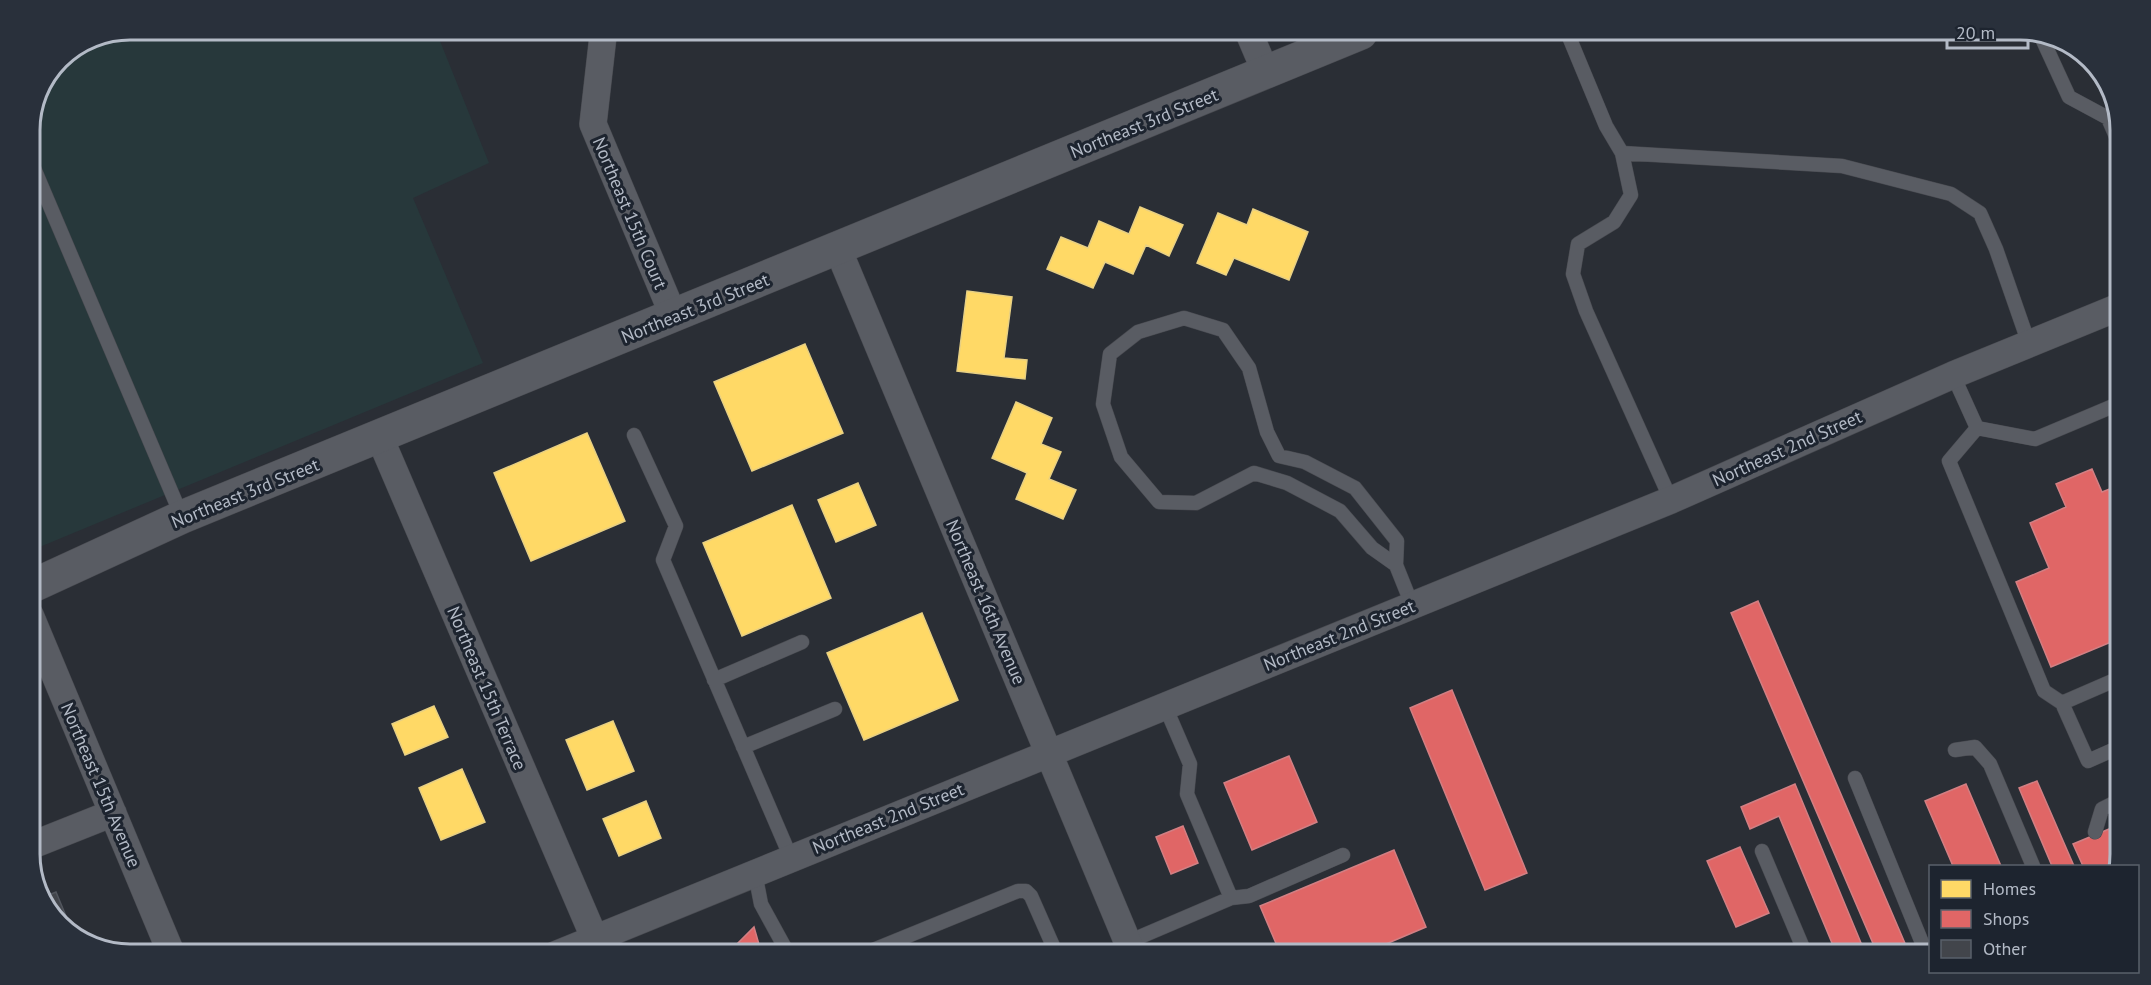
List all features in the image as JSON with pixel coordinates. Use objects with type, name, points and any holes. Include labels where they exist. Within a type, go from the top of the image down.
[{"type":"street","name":"Northeast 15th Court","points":[[603,40],[593,124],[674,317]]},
{"type":"street","points":[[1252,40],[1266,73]]},
{"type":"street","name":"Northeast 3rd Street","points":[[41,582],[182,517],[380,438],[1344,40]]},
{"type":"street","name":"Northeast 16th Avenue","points":[[838,249],[1129,944]]},
{"type":"street","name":"Northeast 2nd Street","points":[[579,944],[1671,500],[1953,375],[2110,311]]},
{"type":"street","name":"Northeast 15th Terrace","points":[[380,438],[594,937]]},
{"type":"street","name":"Northeast 15th Avenue","points":[[41,641],[167,944]]},
{"type":"street","points":[[41,842],[113,813]]},
{"type":"lane","points":[[1570,40],[1606,126],[1622,153],[1631,195],[1614,222],[1578,244],[1573,274],[1586,311],[1671,500]]},
{"type":"lane","points":[[2045,44],[2069,97],[2108,118],[2110,122]]},
{"type":"lane","points":[[1622,153],[1842,166],[1951,194],[1980,213],[1996,249],[2029,344]]},
{"type":"lane","points":[[41,185],[182,517]]},
{"type":"lane","points":[[1396,565],[1372,548],[1340,511],[1287,483],[1254,473],[1196,503],[1159,502],[1121,457],[1103,404],[1110,354],[1138,332],[1184,318],[1223,330],[1249,368],[1267,432],[1279,456],[1305,462],[1355,488],[1397,541],[1396,565],[1412,605]]},
{"type":"lane","points":[[1953,375],[1977,428]]},
{"type":"lane","points":[[1977,428],[2035,439],[2110,407]]},
{"type":"lane","points":[[1977,428],[1949,461],[2044,691],[2062,703],[2088,761],[2110,751]]},
{"type":"lane","points":[[634,435],[676,526],[663,560],[791,858]]},
{"type":"lane","points":[[714,680],[802,642]]},
{"type":"lane","points":[[2062,703],[2110,682]]},
{"type":"lane","points":[[1165,706],[1190,764],[1187,794],[1231,898]]},
{"type":"lane","points":[[743,747],[835,708]]},
{"type":"lane","points":[[1955,750],[1976,747],[1990,764],[2032,865]]},
{"type":"lane","points":[[1855,778],[1923,944]]},
{"type":"lane","points":[[2095,832],[2102,808],[2110,805]]},
{"type":"lane","points":[[1762,851],[1801,944]]},
{"type":"lane","points":[[1141,944],[1231,898],[1248,896],[1343,855]]},
{"type":"lane","points":[[755,873],[761,904],[783,944]]},
{"type":"lane","points":[[888,944],[1018,891],[1026,891],[1031,896],[1052,944]]},
{"type":"shaded area","points":[[131,40],[440,40],[489,163],[413,198],[483,363],[41,546],[41,125],[47,96],[56,81],[67,67],[96,47]]},
{"type":"building: Homes","points":[[1140,207],[1183,225],[1169,256],[1146,245],[1133,274],[1105,262],[1093,288],[1047,269],[1061,237],[1088,248],[1099,221],[1129,234]]},
{"type":"building: Homes","points":[[1253,209],[1308,232],[1289,280],[1234,258],[1226,275],[1197,263],[1218,213],[1247,225]]},
{"type":"building: Homes","points":[[967,291],[1012,297],[1004,358],[1027,360],[1025,379],[957,371]]},
{"type":"building: Homes","points":[[805,344],[843,433],[752,471],[714,382]]},
{"type":"building: Homes","points":[[1016,402],[1052,418],[1041,444],[1061,452],[1049,479],[1076,490],[1063,519],[1016,499],[1027,473],[992,458]]},
{"type":"building: Homes","points":[[587,433],[625,521],[531,561],[494,473]]},
{"type":"building: Homes","points":[[858,483],[876,525],[836,542],[818,500]]},
{"type":"building: Homes","points":[[792,505],[831,598],[742,636],[703,543]]},
{"type":"building: Homes","points":[[922,613],[958,700],[864,740],[827,653]]},
{"type":"building: Homes","points":[[434,706],[448,737],[405,755],[392,724]]},
{"type":"building: Homes","points":[[613,721],[634,771],[587,790],[566,740]]},
{"type":"building: Homes","points":[[462,769],[485,822],[441,840],[419,788]]},
{"type":"building: Homes","points":[[646,801],[661,838],[619,856],[603,819]]},
{"type":"building: Shops","points":[[2092,469],[2102,492],[2110,489],[2110,642],[2051,667],[2016,582],[2049,568],[2030,523],[2066,507],[2056,484]]},
{"type":"building: Shops","points":[[1758,601],[1905,944],[1873,944],[1731,613]]},
{"type":"building: Shops","points":[[1452,690],[1527,873],[1485,890],[1410,708]]},
{"type":"building: Shops","points":[[1289,756],[1317,822],[1252,850],[1224,783]]},
{"type":"building: Shops","points":[[2037,781],[2074,865],[2052,865],[2019,788]]},
{"type":"building: Shops","points":[[1795,784],[1861,944],[1832,944],[1779,816],[1750,829],[1741,807]]},
{"type":"building: Shops","points":[[1966,784],[2001,865],[1953,865],[1925,801]]},
{"type":"building: Shops","points":[[1183,826],[1198,863],[1171,874],[1156,837]]},
{"type":"building: Shops","points":[[2110,829],[2109,865],[2083,865],[2073,844]]},
{"type":"building: Shops","points":[[1740,847],[1769,913],[1736,927],[1707,861]]},
{"type":"building: Shops","points":[[1394,850],[1426,927],[1386,944],[1276,944],[1260,906]]},
{"type":"building: Shops","points":[[754,927],[759,944],[737,944]]},
{"type":"building: Other","points":[[56,892],[67,918],[59,909],[50,894]]}]
